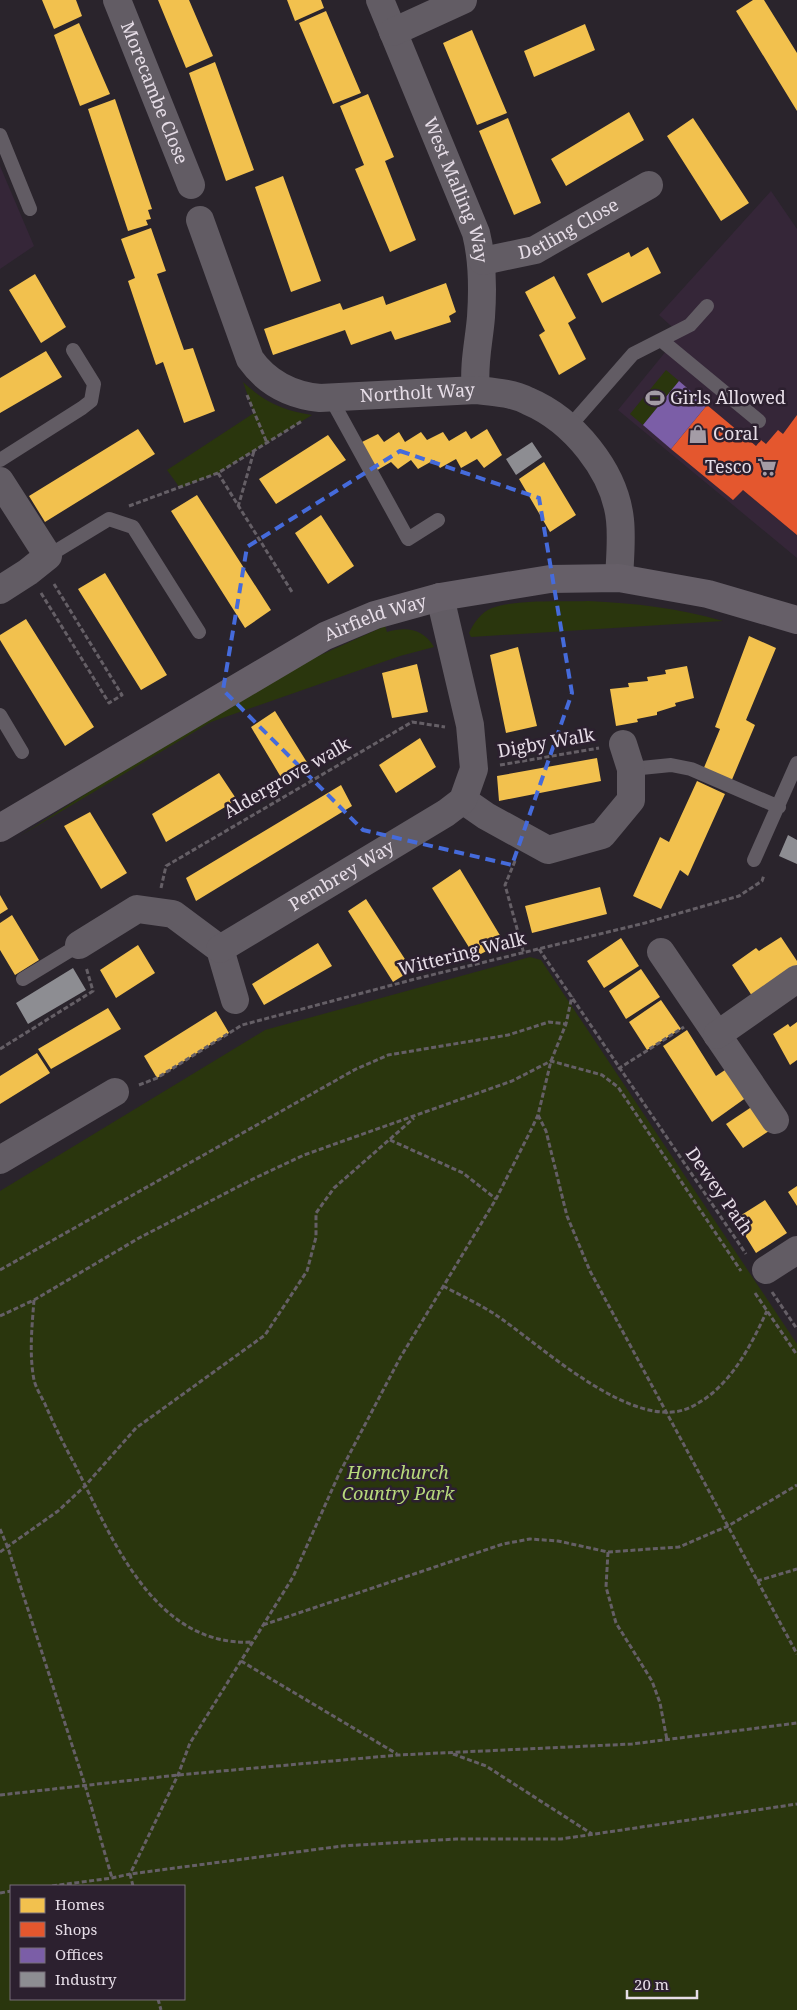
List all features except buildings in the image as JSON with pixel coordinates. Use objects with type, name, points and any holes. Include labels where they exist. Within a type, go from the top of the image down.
[{"type":"street","name":"Morecambe Close","points":[[118,0],[191,184]]},
{"type":"street","name":"West Malling Way","points":[[380,0],[476,233],[483,261],[481,317],[474,373],[476,390]]},
{"type":"street","points":[[392,32],[463,0]]},
{"type":"street","name":"Detling Close","points":[[483,261],[535,250],[649,185]]},
{"type":"street","name":"Northolt Way","points":[[200,220],[250,359],[257,368],[282,388],[301,396],[333,404],[476,390],[527,400],[570,426],[590,450],[609,483],[620,520],[619,578]]},
{"type":"street","points":[[0,481],[39,564],[0,590]]},
{"type":"street","name":"Airfield Way","points":[[0,828],[325,636],[375,615],[440,597],[550,579],[619,578],[708,594],[797,620]]},
{"type":"street","points":[[440,597],[468,716],[474,769],[463,800],[486,816],[548,850],[602,835],[631,800],[631,769],[623,744]]},
{"type":"street","name":"Pembrey Way","points":[[220,949],[446,813],[463,800]]},
{"type":"street","points":[[79,945],[137,909],[173,914],[220,949],[235,1000]]},
{"type":"street","points":[[661,952],[775,1120]]},
{"type":"street","points":[[710,1025],[797,979]]},
{"type":"street","points":[[0,1160],[108,1097]]},
{"type":"street","points":[[756,1276],[797,1250]]},
{"type":"lane","points":[[0,135],[30,210]]},
{"type":"lane","points":[[570,426],[633,354],[690,325],[707,306]]},
{"type":"lane","points":[[661,340],[759,421]]},
{"type":"lane","points":[[0,460],[91,401],[94,384],[73,350]]},
{"type":"lane","points":[[333,404],[408,538],[438,520]]},
{"type":"lane","points":[[39,564],[109,519],[133,527],[198,632]]},
{"type":"lane","points":[[0,715],[22,752]]},
{"type":"lane","points":[[754,860],[797,763]]},
{"type":"lane","points":[[631,769],[671,765],[691,770],[779,807]]},
{"type":"lane","points":[[23,979],[79,945]]},
{"type":"path","points":[[250,359],[243,382],[267,443]]},
{"type":"path","points":[[109,519],[113,512],[218,473],[333,404]]},
{"type":"path","points":[[238,507],[254,450]]},
{"type":"path","points":[[218,473],[292,592]]},
{"type":"path","points":[[39,564],[122,695],[110,703],[39,564]]},
{"type":"path","name":"Aldergrove walk","points":[[156,912],[166,866],[195,847],[412,722],[444,728],[468,716]]},
{"type":"path","name":"Digby Walk","points":[[474,769],[623,744]]},
{"type":"path","points":[[524,837],[505,885],[524,954]]},
{"type":"path","name":"Wittering Walk","points":[[108,1097],[157,1078],[242,1026],[415,979],[524,954],[739,896],[762,881],[766,872]]},
{"type":"path","points":[[0,1049],[93,991],[79,945]]},
{"type":"path","name":"Dewey Path","points":[[539,949],[572,996],[756,1276],[797,1329]]},
{"type":"path","points":[[133,1885],[130,1874],[178,1775],[190,1743],[293,1577],[339,1474],[400,1358],[496,1199],[538,1115],[552,1061],[566,1024],[572,996]]},
{"type":"path","points":[[0,1270],[356,1069],[388,1055],[489,1038],[549,1022],[566,1024]]},
{"type":"path","points":[[618,1068],[710,1025]]},
{"type":"path","points":[[0,1316],[34,1300],[139,1238],[304,1155],[512,1081],[552,1061],[602,1075],[618,1087],[756,1276],[767,1311],[797,1354]]},
{"type":"path","points":[[538,1115],[546,1131],[567,1216],[590,1271],[797,1654]]},
{"type":"path","points":[[0,1552],[58,1511],[86,1486],[136,1428],[265,1335],[307,1271],[316,1237],[316,1213],[334,1188],[416,1116]]},
{"type":"path","points":[[390,1140],[463,1173],[496,1199]]},
{"type":"path","points":[[443,1286],[492,1313],[598,1389],[649,1411],[666,1412],[690,1408],[722,1386],[749,1348],[767,1311]]},
{"type":"path","points":[[34,1300],[31,1343],[34,1381],[122,1557],[157,1604],[191,1628],[231,1643],[252,1642]]},
{"type":"path","points":[[262,1626],[503,1544],[530,1539],[558,1541],[608,1552],[679,1546],[728,1526],[797,1485]]},
{"type":"path","points":[[0,1529],[8,1548],[85,1785],[112,1878]]},
{"type":"path","points":[[608,1552],[606,1587],[616,1623],[652,1681],[660,1703],[667,1740]]},
{"type":"path","points":[[757,1580],[797,1568]]},
{"type":"path","points":[[241,1661],[398,1755]]},
{"type":"path","points":[[0,1796],[178,1775],[398,1755],[632,1744],[797,1723]]},
{"type":"path","points":[[450,1752],[486,1766],[592,1834]]},
{"type":"path","points":[[60,1885],[342,1846],[456,1839],[561,1839],[797,1804]]},
{"type":"highlighted area","points":[[400,451],[539,498],[572,693],[512,865],[363,830],[223,690],[247,547]]},
{"type":"shaded area","points":[[0,166],[34,246],[0,269]]},
{"type":"shaded area","points":[[771,191],[797,229],[797,558],[618,410],[680,334],[659,315]]},
{"type":"green space","name":"Girls Allowed","points":[[666,370],[679,381],[643,425],[630,414]]},
{"type":"green space","points":[[243,382],[259,395],[283,408],[312,415],[218,473],[180,488],[167,470],[254,413]]},
{"type":"green space","points":[[588,601],[656,607],[723,621],[471,637],[469,633],[481,615],[492,608],[502,605],[526,602]]},
{"type":"green space","points":[[385,626],[387,632],[401,629],[414,630],[425,636],[434,647],[400,656],[211,722],[20,836],[104,782],[303,663]]},
{"type":"green space","name":"Hornchurch Country Park","points":[[530,957],[541,960],[797,1344],[797,2010],[0,2010],[0,1191],[265,1030]]},
{"type":"place","name":"Girls Allowed","points":[[655,398]]},
{"type":"place","name":"Coral","points":[[698,434]]},
{"type":"place","name":"Tesco","points":[[767,467]]}]
